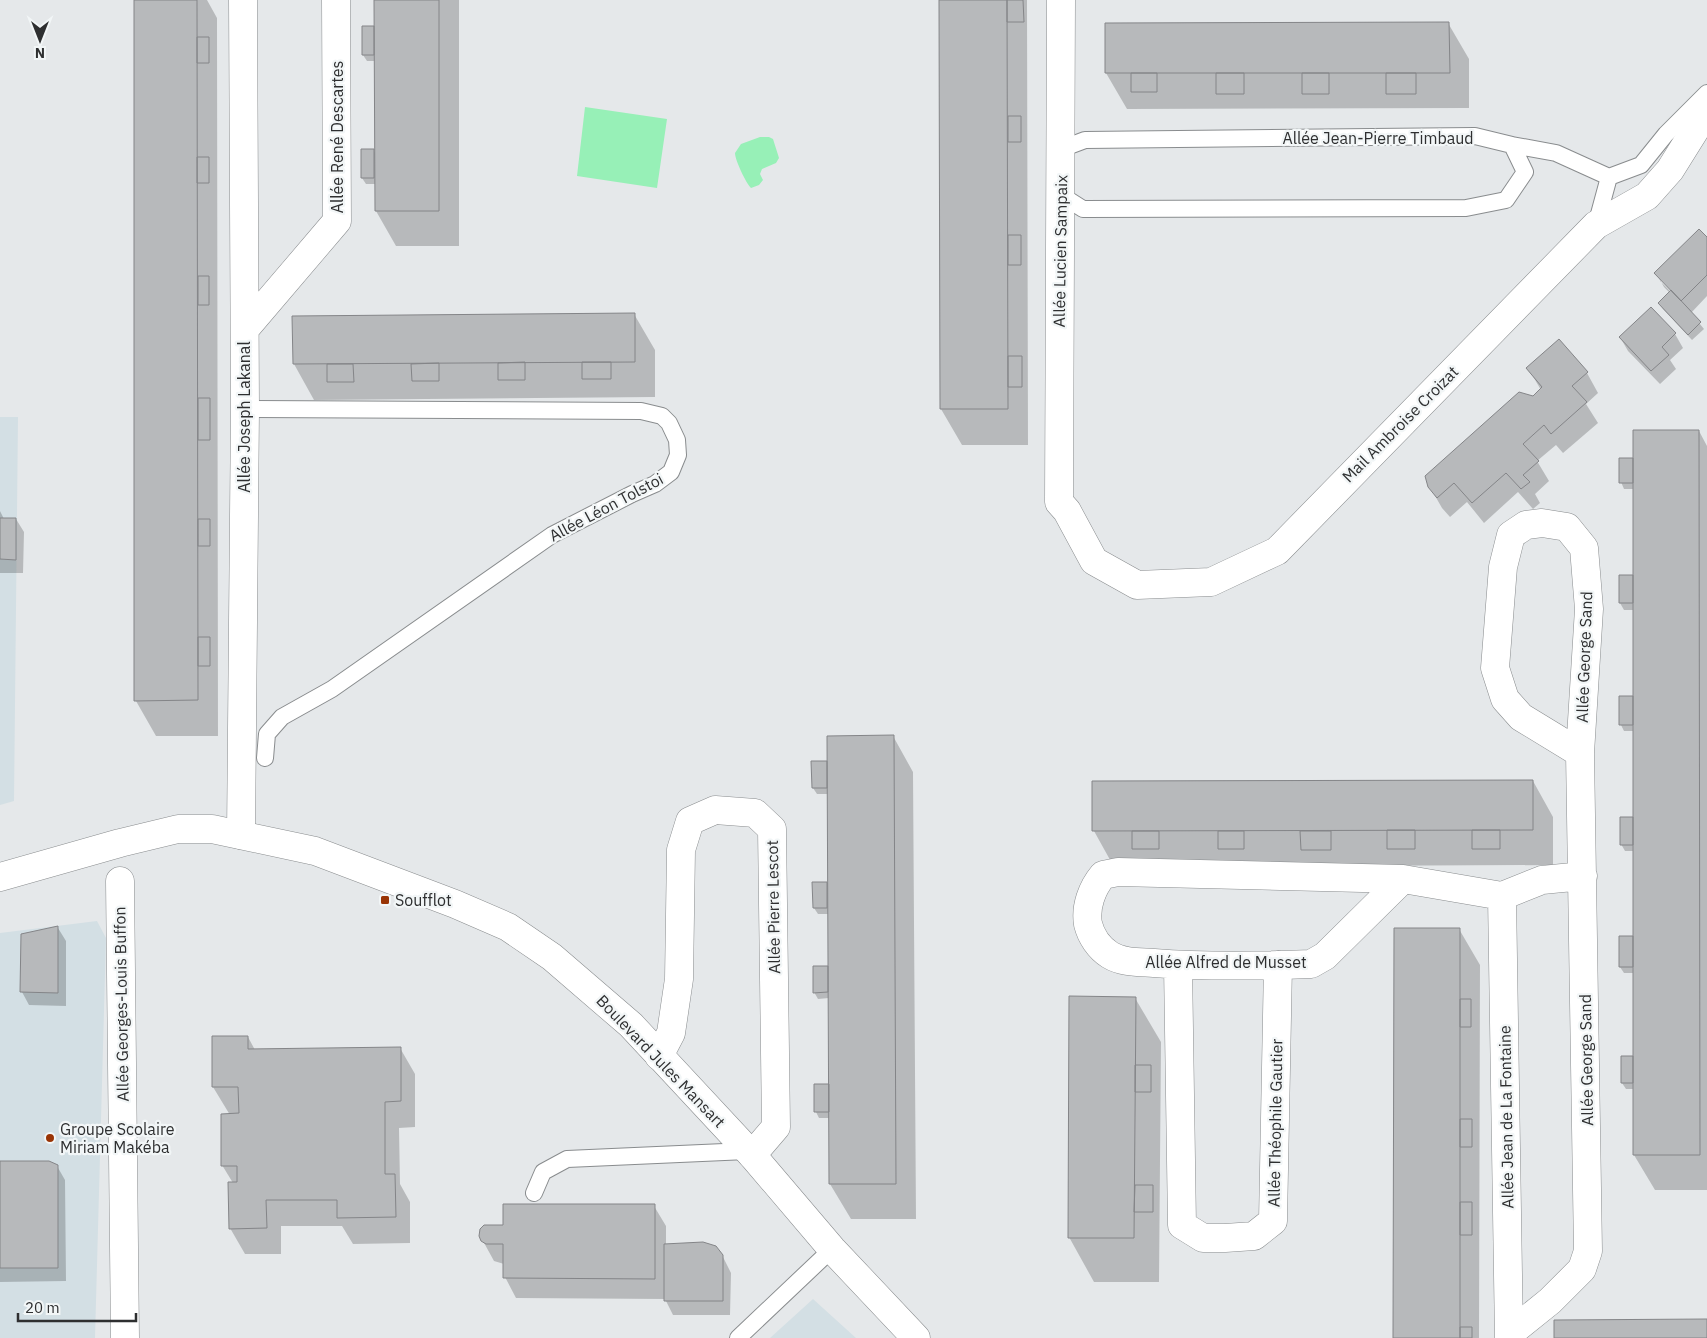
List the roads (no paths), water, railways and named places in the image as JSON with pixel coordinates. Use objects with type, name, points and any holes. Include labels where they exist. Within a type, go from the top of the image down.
[{"type":"street","name":"Allée Joseph Lakanal","points":[[241,835],[245,410],[243,0]]},
{"type":"street","name":"Allée René Descartes","points":[[245,330],[337,221],[336,0]]},
{"type":"street","name":"Allée Lucien Sampaix","points":[[1059,502],[1061,149],[1065,5]]},
{"type":"street","name":"Mail Ambroise Croizat","points":[[1059,502],[1067,511],[1094,561],[1137,585],[1211,582],[1277,551],[1596,225],[1648,196],[1670,170],[1707,111]]},
{"type":"street","name":"Allée George Sand","points":[[1509,1336],[1550,1301],[1576,1275],[1582,1268],[1588,1251],[1580,753],[1589,609],[1584,548],[1567,527],[1542,524],[1526,525],[1511,535],[1503,567],[1494,668],[1505,699],[1521,718],[1580,753]]},
{"type":"street","name":"Allée Pierre Lescot","points":[[659,1056],[671,1033],[679,979],[680,850],[690,821],[715,810],[755,813],[772,829],[776,1127],[749,1153]]},
{"type":"street","name":"Boulevard Jules Mansart","points":[[0,878],[120,843],[178,829],[212,830],[315,851],[455,904],[508,927],[552,957],[631,1025],[749,1153],[832,1249],[916,1338]]},
{"type":"street","name":"Allée Alfred de Musset","points":[[1403,879],[1325,956],[1311,964],[1178,965],[1127,961],[1110,955],[1099,946],[1090,931],[1087,917],[1090,898],[1096,883],[1103,875],[1118,872],[1403,879],[1502,896]]},
{"type":"street","points":[[1502,896],[1542,880],[1583,876]]},
{"type":"street","name":"Allée Georges-Louis Buffon","points":[[120,881],[125,1338]]},
{"type":"street","name":"Allée Jean de La Fontaine","points":[[1502,896],[1509,1336]]},
{"type":"street","name":"Allée Théophile Gautier","points":[[1178,965],[1182,1225],[1203,1238],[1254,1236],[1273,1221],[1278,965]]},
{"type":"lane","points":[[1596,225],[1610,178],[1640,165],[1666,134],[1707,93]]},
{"type":"lane","name":"Allée Jean-Pierre Timbaud","points":[[1061,149],[1085,140],[1475,136],[1556,153],[1610,178]]},
{"type":"lane","points":[[1061,194],[1083,209],[1466,208],[1506,200],[1525,172],[1512,145]]},
{"type":"lane","name":"Allée Léon Tolstoi","points":[[245,410],[641,411],[662,416],[669,423],[677,440],[678,455],[671,472],[655,484],[552,535],[332,689],[282,717],[267,734],[265,758]]},
{"type":"lane","points":[[534,1193],[543,1172],[567,1159],[627,1155],[749,1153]]},
{"type":"lane","points":[[738,1338],[832,1249]]},
{"type":"place","name":"Soufflot","points":[[385,900]]},
{"type":"place","name":"Groupe Scolaire Miriam Makéba","points":[[50,1138]]}]
